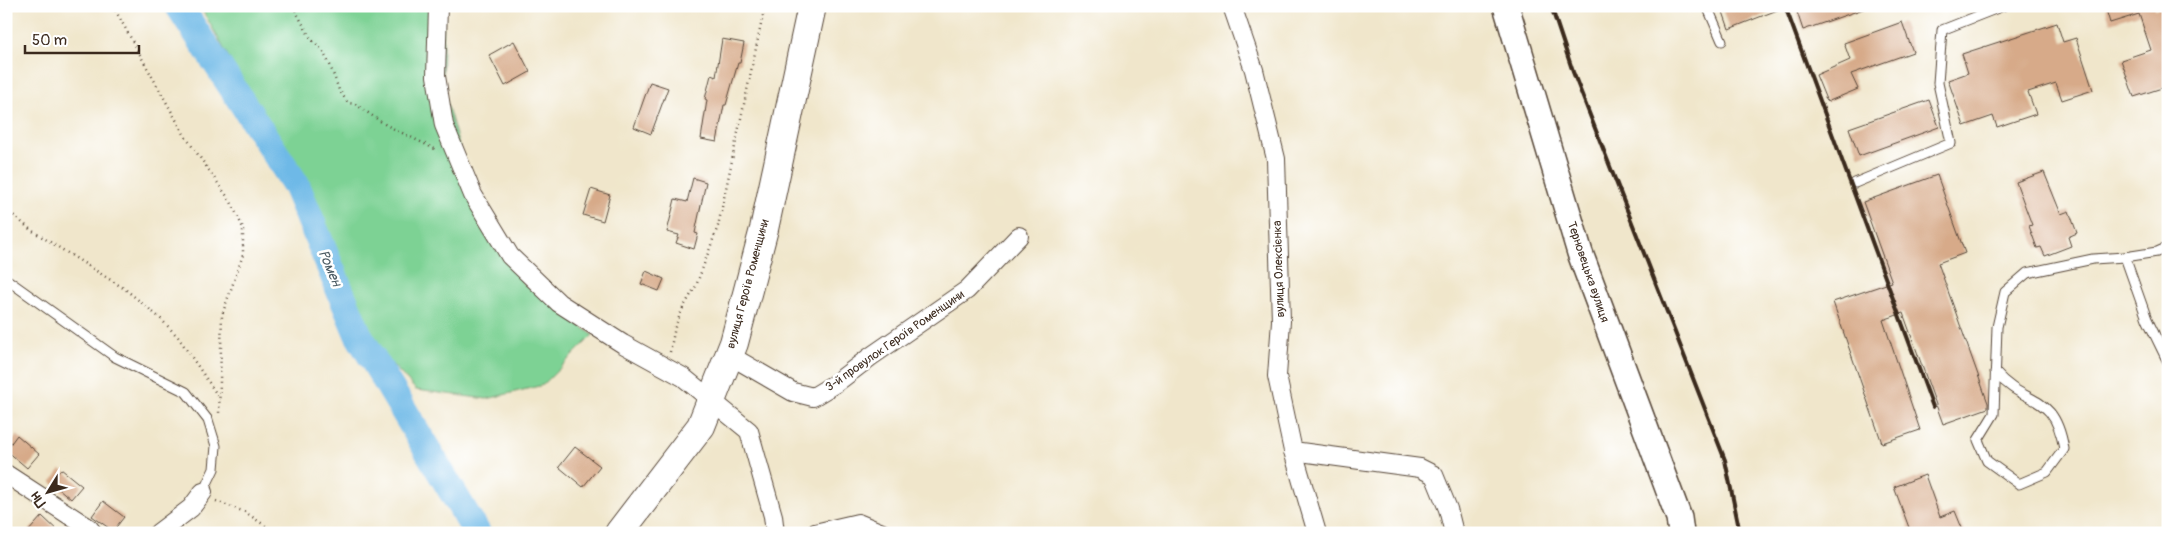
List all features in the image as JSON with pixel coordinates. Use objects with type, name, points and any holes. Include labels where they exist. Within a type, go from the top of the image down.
[{"type":"main road","name":"вулиця Героїв Роменщини","points":[[620,533],[701,426],[729,355],[764,229],[812,6]]},
{"type":"main road","name":"Терновецька вулиця","points":[[1506,6],[1580,253],[1679,518],[1681,533]]},
{"type":"street","points":[[438,6],[436,76],[444,125],[473,195],[510,256],[559,303],[623,344],[683,377],[749,431],[773,516],[775,533]]},
{"type":"street","name":"вулиця Олексієнка","points":[[1232,6],[1254,70],[1276,159],[1281,321],[1277,376],[1293,451],[1317,533]]},
{"type":"street","name":"3-й провулок Героїв Роменщини","points":[[729,355],[793,392],[813,397],[836,383],[878,351],[967,290],[1019,236]]},
{"type":"street","points":[[1293,451],[1420,468],[1434,475],[1448,509],[1454,533]]},
{"type":"street","points":[[6,474],[89,528],[93,533]]},
{"type":"street","points":[[158,533],[191,508],[200,496]]},
{"type":"street","points":[[815,533],[858,523],[882,533]]},
{"type":"lane","points":[[1707,6],[1722,41]]},
{"type":"lane","points":[[1855,183],[1951,143],[1938,83],[1942,30],[2003,6]]},
{"type":"lane","points":[[1995,372],[2013,389],[2047,407],[2061,428],[2064,449],[2047,472],[2019,484],[1987,461],[1978,440],[1994,414],[1995,372],[1997,327],[2005,292],[2027,273],[2093,259],[2157,252],[2168,247]]},
{"type":"lane","points":[[2125,257],[2147,319],[2168,362]]},
{"type":"lane","points":[[6,279],[115,357],[186,392],[208,420],[216,446],[214,469],[200,496]]},
{"type":"path","points":[[113,6],[185,136],[231,202],[243,228],[243,255],[222,315],[220,400],[216,446]]},
{"type":"path","points":[[293,6],[311,40],[322,50],[339,90],[348,102],[355,104],[386,125],[423,142],[461,165]]},
{"type":"path","points":[[666,368],[675,327],[682,308],[696,286],[708,258],[718,226],[765,6]]},
{"type":"path","points":[[6,210],[32,230],[125,288],[160,318],[178,337],[220,400]]},
{"type":"path","points":[[200,496],[245,512],[276,533]]},
{"type":"green space","points":[[200,6],[444,6],[442,86],[480,220],[524,284],[593,335],[543,385],[487,399],[416,390],[364,334],[334,251],[308,188],[261,115]]},
{"type":"building","points":[[1721,6],[1784,6],[1785,7],[1729,29]]},
{"type":"building","points":[[1795,6],[1866,6],[1866,8],[1803,30]]},
{"type":"building","points":[[2105,6],[2155,6],[2155,9],[2164,6],[2168,18],[2168,86],[2134,97],[2121,60],[2151,50],[2139,14],[2110,23]]},
{"type":"building","points":[[1902,22],[1913,52],[1851,74],[1858,89],[1827,102],[1816,75],[1850,60],[1844,43]]},
{"type":"building","points":[[2057,23],[2063,42],[2076,38],[2093,90],[2062,100],[2056,83],[2028,92],[2036,114],[1997,127],[1993,116],[1964,126],[1948,80],[1968,73],[1962,54]]},
{"type":"building","points":[[722,39],[744,43],[740,63],[738,63],[726,105],[724,105],[717,142],[701,139],[707,100],[705,99],[711,75],[716,77]]},
{"type":"building","points":[[514,41],[530,72],[505,86],[489,55]]},
{"type":"building","points":[[650,82],[668,88],[651,134],[634,127]]},
{"type":"building","points":[[1929,100],[1939,127],[1859,156],[1849,128]]},
{"type":"building","points":[[2044,172],[2061,214],[2069,211],[2077,233],[2068,237],[2071,246],[2045,256],[2041,247],[2037,248],[2029,226],[2032,225],[2016,182]]},
{"type":"building","points":[[1937,175],[1965,253],[1938,263],[1988,403],[1988,408],[1943,424],[1903,313],[1883,320],[1920,430],[1882,443],[1833,302],[1892,282],[1863,202]]},
{"type":"building","points":[[693,178],[706,182],[695,233],[698,234],[694,249],[676,243],[679,235],[667,232],[675,199],[687,202]]},
{"type":"building","points":[[591,189],[610,195],[603,221],[583,215]]},
{"type":"building","points":[[646,271],[664,279],[659,291],[641,284]]},
{"type":"building","points":[[17,435],[39,454],[27,468],[6,450]]},
{"type":"building","points":[[575,447],[600,466],[583,487],[559,467]]},
{"type":"building","points":[[61,469],[82,486],[71,499],[51,482]]},
{"type":"building","points":[[1925,475],[1940,517],[1955,511],[1964,533],[1911,533],[1894,487]]},
{"type":"building","points":[[103,501],[124,517],[113,531],[92,516]]},
{"type":"building","points":[[42,516],[60,533],[27,533]]},
{"type":"waterway","name":"Ромен","points":[[179,6],[296,185],[358,334],[477,533]]},
{"type":"railway","points":[[1551,6],[1573,72],[1725,460],[1740,533]]},
{"type":"railway","points":[[1785,6],[1933,407]]}]
